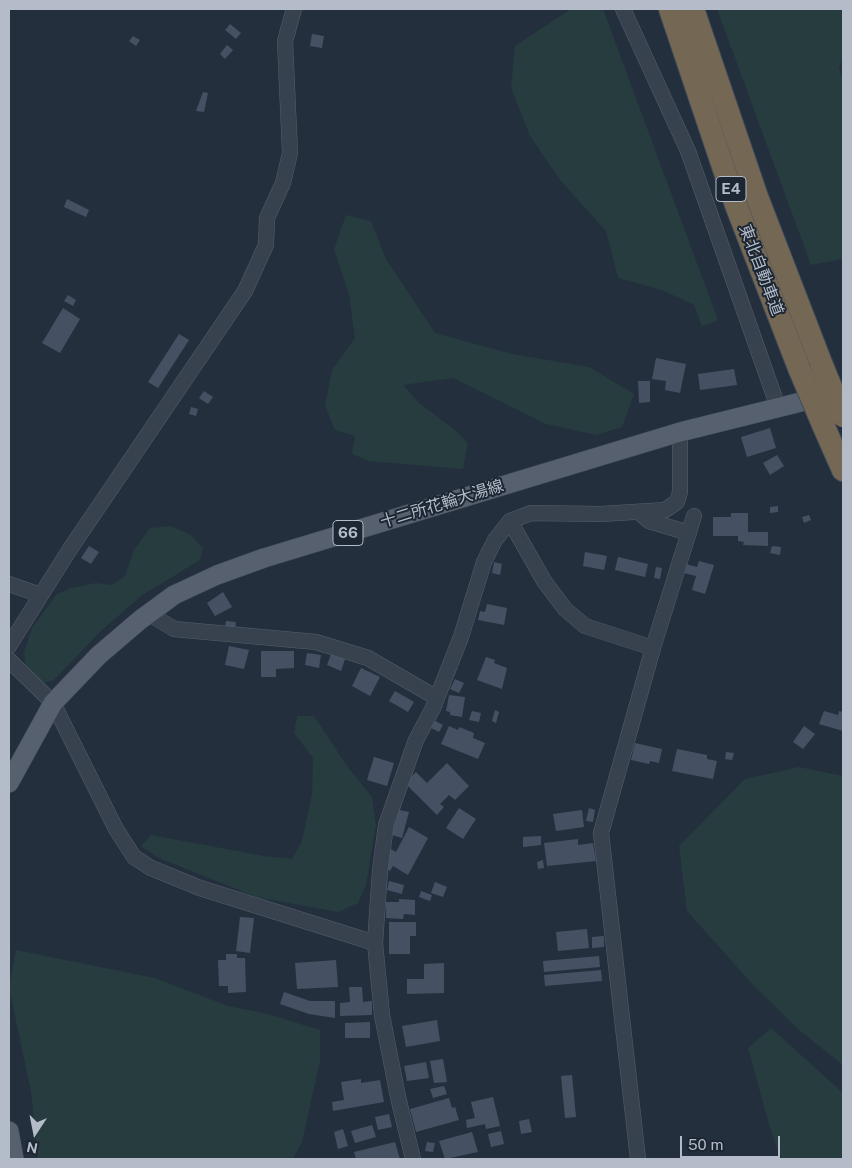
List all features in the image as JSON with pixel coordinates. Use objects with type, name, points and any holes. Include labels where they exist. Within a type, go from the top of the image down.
[{"type":"highway","name":"東北自動車道","points":[[670,9],[736,205],[799,368],[843,470]]},
{"type":"highway","name":"東北自動車道","points":[[693,9],[757,197],[843,416]]},
{"type":"main road","name":"十二所花輪大湯線","points":[[9,783],[53,703],[99,655],[148,613],[174,595],[216,575],[264,558],[680,432],[843,392]]},
{"type":"main road","points":[[9,1131],[14,1159]]},
{"type":"street","points":[[9,646],[245,291],[266,245],[267,218],[283,183],[290,153],[285,41],[294,9]]},
{"type":"street","points":[[623,9],[688,151],[778,407]]},
{"type":"street","points":[[413,1159],[382,1015],[375,943],[380,871],[386,825],[416,740],[437,698],[461,637],[484,562],[495,540],[510,521],[531,513],[665,510],[677,502],[680,492],[680,432]]},
{"type":"street","points":[[639,512],[649,521],[689,533]]},
{"type":"street","points":[[638,1159],[601,833],[653,648],[694,516]]},
{"type":"street","points":[[510,521],[544,582],[565,609],[585,626],[653,648]]},
{"type":"street","points":[[9,584],[42,595]]},
{"type":"street","points":[[148,613],[174,629],[262,636],[325,645],[368,658],[437,698]]},
{"type":"street","points":[[9,660],[53,703],[116,829],[134,857],[151,868],[200,888],[375,943]]},
{"type":"green space","points":[[571,9],[603,9],[718,320],[702,327],[694,305],[662,290],[618,278],[606,231],[560,180],[530,136],[511,88],[515,46]]},
{"type":"green space","points":[[717,9],[841,9],[843,16],[843,55],[839,69],[843,78],[843,259],[811,265]]},
{"type":"green space","points":[[346,215],[371,221],[386,259],[435,333],[512,354],[589,367],[634,394],[622,427],[596,435],[546,424],[453,378],[403,385],[420,404],[454,429],[468,443],[463,469],[369,461],[352,454],[355,436],[335,430],[325,406],[332,370],[355,338],[349,295],[334,249]]},
{"type":"green space","points":[[171,526],[191,535],[203,548],[200,560],[141,596],[101,631],[54,680],[43,683],[33,677],[25,663],[24,652],[32,628],[56,595],[71,588],[96,583],[112,585],[125,576],[134,550],[150,528]]},
{"type":"green space","points":[[297,716],[314,716],[347,766],[372,797],[376,825],[366,885],[358,903],[338,912],[256,897],[159,858],[141,846],[151,835],[264,856],[292,859],[302,841],[312,794],[313,758],[294,733]]},
{"type":"green space","points":[[799,767],[843,776],[843,1065],[799,1030],[754,986],[687,911],[679,846],[745,779]]},
{"type":"green space","points":[[16,950],[155,978],[228,1006],[268,1014],[320,1030],[320,1061],[302,1142],[293,1159],[38,1159],[31,1092],[9,987]]},
{"type":"green space","points":[[771,1028],[843,1093],[843,1159],[782,1159],[772,1135],[748,1048]]},
{"type":"building","points":[[230,24],[241,33],[236,39],[225,30]]},
{"type":"building","points":[[312,34],[324,36],[322,48],[310,46]]},
{"type":"building","points":[[133,36],[140,40],[136,46],[129,41]]},
{"type":"building","points":[[227,45],[233,50],[225,59],[220,54]]},
{"type":"building","points":[[203,92],[208,93],[204,112],[196,111]]},
{"type":"building","points":[[67,199],[89,210],[86,217],[64,207]]},
{"type":"building","points":[[68,295],[76,300],[73,306],[64,301]]},
{"type":"building","points":[[63,308],[80,319],[60,353],[42,343]]},
{"type":"building","points":[[179,334],[189,340],[158,388],[148,382]]},
{"type":"building","points":[[656,358],[686,364],[680,393],[665,390],[666,381],[652,379]]},
{"type":"building","points":[[734,369],[737,385],[700,390],[698,374]]},
{"type":"building","points":[[638,381],[650,381],[650,402],[639,403]]},
{"type":"building","points":[[204,391],[213,397],[208,404],[199,398]]},
{"type":"building","points":[[191,407],[198,409],[196,416],[189,414]]},
{"type":"building","points":[[770,428],[776,448],[747,457],[741,437]]},
{"type":"building","points":[[777,455],[784,466],[770,475],[763,463]]},
{"type":"building","points":[[778,506],[778,512],[770,513],[770,507]]},
{"type":"building","points":[[731,513],[748,513],[748,532],[768,532],[768,546],[743,545],[744,542],[738,541],[738,536],[713,536],[713,517],[731,517]]},
{"type":"building","points":[[809,515],[811,520],[804,523],[802,517]]},
{"type":"building","points":[[89,546],[99,552],[91,564],[81,558]]},
{"type":"building","points":[[772,546],[781,547],[780,555],[770,553]]},
{"type":"building","points":[[585,552],[607,556],[604,570],[583,566]]},
{"type":"building","points":[[618,557],[648,564],[645,577],[615,570]]},
{"type":"building","points":[[699,561],[714,565],[705,594],[692,590],[696,576],[684,573],[686,564],[697,567]]},
{"type":"building","points":[[494,562],[502,564],[500,575],[492,573]]},
{"type":"building","points":[[656,567],[662,568],[660,579],[654,578]]},
{"type":"building","points":[[223,592],[232,607],[215,616],[207,603]]},
{"type":"building","points":[[487,604],[507,608],[504,625],[478,620],[480,611],[485,612]]},
{"type":"building","points":[[226,621],[236,622],[235,629],[225,627]]},
{"type":"building","points":[[229,646],[249,650],[244,669],[225,665]]},
{"type":"building","points":[[261,651],[294,651],[294,668],[276,669],[276,677],[261,677]]},
{"type":"building","points":[[307,653],[321,655],[319,668],[305,665]]},
{"type":"building","points":[[331,654],[345,659],[341,671],[327,665]]},
{"type":"building","points":[[486,657],[495,660],[494,663],[507,668],[502,689],[477,680]]},
{"type":"building","points":[[361,668],[380,677],[370,696],[352,686]]},
{"type":"building","points":[[455,679],[464,683],[459,693],[450,689]]},
{"type":"building","points":[[395,691],[414,702],[408,712],[389,701]]},
{"type":"building","points":[[449,695],[465,697],[462,717],[450,715],[450,712],[446,711]]},
{"type":"building","points":[[495,710],[499,712],[496,723],[492,721]]},
{"type":"building","points":[[472,711],[481,713],[479,722],[469,720]]},
{"type":"building","points":[[824,711],[838,715],[839,711],[843,712],[843,731],[819,724]]},
{"type":"building","points":[[435,721],[443,725],[439,732],[431,728]]},
{"type":"building","points":[[449,726],[458,730],[459,727],[474,733],[473,738],[485,743],[478,759],[441,744]]},
{"type":"building","points":[[804,726],[815,734],[803,749],[793,742]]},
{"type":"building","points":[[635,743],[662,749],[659,763],[650,761],[649,764],[631,760]]},
{"type":"building","points":[[677,749],[707,755],[707,759],[717,761],[713,779],[672,771]]},
{"type":"building","points":[[726,752],[734,753],[732,760],[725,759]]},
{"type":"building","points":[[374,757],[394,763],[387,786],[367,780]]},
{"type":"building","points":[[447,763],[469,786],[455,800],[449,795],[440,804],[444,807],[437,815],[405,783],[416,772],[427,783]]},
{"type":"building","points":[[459,808],[476,819],[463,839],[446,828]]},
{"type":"building","points":[[589,808],[595,810],[593,822],[586,821]]},
{"type":"building","points":[[395,809],[409,812],[402,838],[389,834]]},
{"type":"building","points":[[582,810],[584,827],[556,831],[553,814]]},
{"type":"building","points":[[409,827],[428,838],[408,875],[393,866],[390,871],[384,868],[389,848],[396,852]]},
{"type":"building","points":[[541,836],[541,845],[523,847],[523,837]]},
{"type":"building","points":[[578,839],[578,845],[593,843],[596,861],[547,866],[544,843]]},
{"type":"building","points":[[543,860],[544,868],[538,869],[537,862]]},
{"type":"building","points":[[389,881],[404,885],[402,894],[387,890]]},
{"type":"building","points":[[435,882],[447,887],[443,897],[431,893]]},
{"type":"building","points":[[421,891],[432,895],[430,901],[419,897]]},
{"type":"building","points":[[399,899],[415,900],[415,915],[404,914],[403,919],[386,918],[386,902],[399,902]]},
{"type":"building","points":[[240,917],[254,918],[250,953],[236,951]]},
{"type":"building","points":[[389,922],[416,922],[416,936],[410,936],[410,954],[389,954]]},
{"type":"building","points":[[587,929],[589,948],[558,951],[556,932]]},
{"type":"building","points":[[604,936],[604,947],[592,948],[592,937]]},
{"type":"building","points":[[226,954],[237,954],[237,958],[245,958],[246,992],[228,993],[228,986],[219,986],[218,960],[226,960]]},
{"type":"building","points":[[599,956],[600,967],[544,972],[543,961]]},
{"type":"building","points":[[336,960],[338,987],[297,989],[295,963]]},
{"type":"building","points":[[444,963],[444,993],[407,994],[407,979],[424,979],[424,964]]},
{"type":"building","points":[[601,970],[602,981],[545,986],[544,975]]},
{"type":"building","points":[[349,987],[362,987],[363,1002],[372,1001],[372,1015],[340,1016],[340,1003],[350,1002]]},
{"type":"building","points":[[284,992],[310,1001],[335,1001],[335,1018],[309,1014],[280,1004]]},
{"type":"building","points":[[437,1020],[440,1041],[406,1047],[402,1026]]},
{"type":"building","points":[[370,1022],[370,1038],[345,1038],[345,1023]]},
{"type":"building","points":[[443,1059],[447,1082],[434,1083],[430,1061]]},
{"type":"building","points":[[426,1062],[429,1078],[407,1081],[404,1066]]},
{"type":"building","points":[[572,1075],[576,1117],[565,1118],[561,1076]]},
{"type":"building","points":[[361,1079],[361,1083],[380,1080],[384,1102],[333,1111],[332,1102],[344,1100],[341,1082]]},
{"type":"building","points":[[444,1086],[447,1094],[433,1098],[430,1089]]},
{"type":"building","points":[[493,1097],[500,1126],[486,1129],[485,1124],[467,1128],[466,1120],[475,1118],[471,1102]]},
{"type":"building","points":[[449,1098],[452,1108],[455,1107],[459,1120],[416,1132],[410,1109]]},
{"type":"building","points":[[389,1114],[392,1127],[378,1130],[375,1117]]},
{"type":"building","points":[[529,1119],[532,1132],[521,1134],[519,1121]]},
{"type":"building","points":[[372,1125],[376,1137],[355,1143],[351,1131]]},
{"type":"building","points":[[343,1129],[348,1146],[338,1149],[334,1132]]},
{"type":"building","points":[[501,1131],[504,1144],[491,1147],[488,1134]]},
{"type":"building","points":[[472,1132],[478,1152],[445,1159],[439,1141]]},
{"type":"building","points":[[395,1142],[400,1159],[356,1159],[354,1152]]},
{"type":"building","points":[[427,1142],[435,1143],[433,1152],[425,1151]]}]
